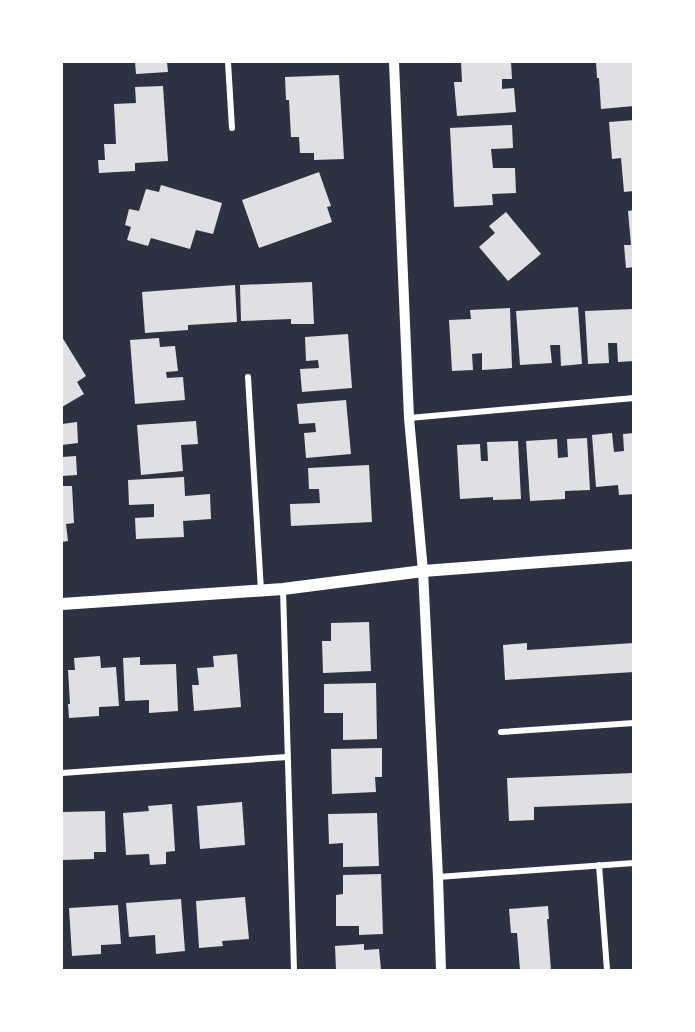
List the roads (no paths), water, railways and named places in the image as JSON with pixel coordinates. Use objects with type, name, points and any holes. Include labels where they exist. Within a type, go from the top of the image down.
[{"type":"main road","points":[[62,604],[283,589],[423,571],[633,555]]},
{"type":"street","points":[[228,62],[232,128]]},
{"type":"street","points":[[394,62],[410,418],[423,571],[441,970]]},
{"type":"street","points":[[248,377],[261,590]]},
{"type":"street","points":[[410,418],[633,398]]},
{"type":"street","points":[[283,589],[294,970]]},
{"type":"street","points":[[501,732],[633,723]]},
{"type":"street","points":[[62,772],[287,757]]},
{"type":"street","points":[[438,877],[633,863]]},
{"type":"street","points":[[599,865],[607,970]]}]
